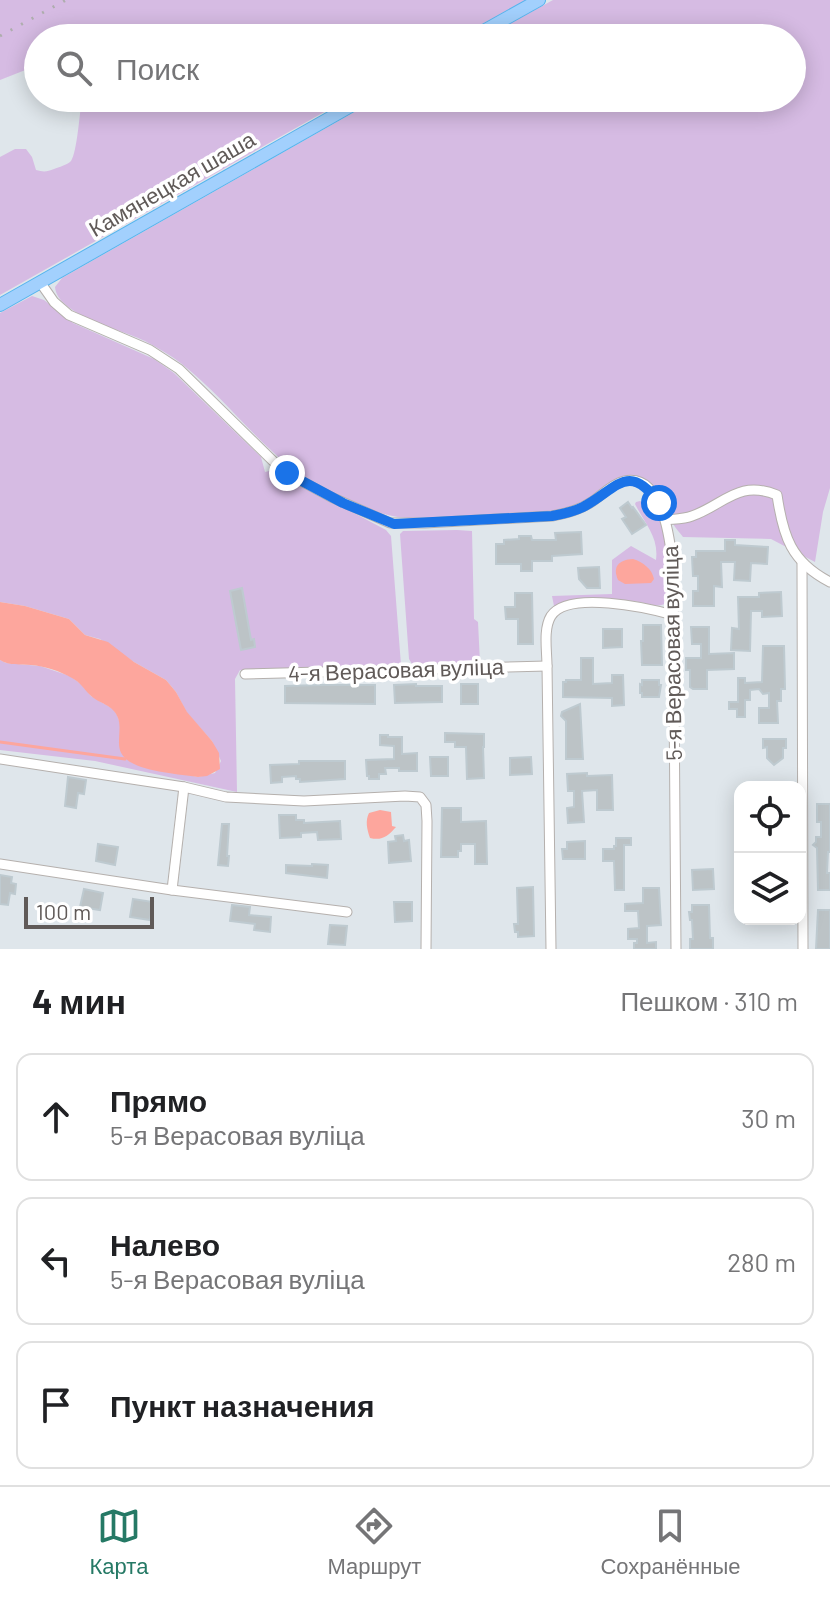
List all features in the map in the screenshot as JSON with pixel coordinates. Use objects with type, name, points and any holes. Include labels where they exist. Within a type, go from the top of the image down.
[{"type":"main road","points":[[496,24],[539,0]]},
{"type":"main road","name":"Камянецкая шаша","points":[[0,305],[340,112]]},
{"type":"street","name":"5-я Верасовая вуліца","points":[[40,282],[54,302],[69,315],[150,350],[179,369],[287,473],[383,521],[394,524],[552,516],[571,512],[615,485],[633,480],[651,492],[666,520],[672,554],[676,949]]},
{"type":"street","points":[[666,520],[696,514],[736,493],[758,489],[767,491],[777,495],[785,531],[802,564],[830,582]]},
{"type":"street","points":[[802,564],[803,949]]},
{"type":"street","points":[[551,949],[548,623],[553,614],[570,605],[614,603],[673,615]]},
{"type":"street","name":"4-я Верасовая вуліца","points":[[245,674],[547,666]]},
{"type":"street","points":[[0,759],[184,787],[226,797],[304,801],[420,797],[424,801],[427,821],[426,949]]},
{"type":"street","points":[[172,890],[184,787]]},
{"type":"street","points":[[0,864],[347,912]]},
{"type":"shaded area","points":[[0,0],[526,0],[482,24],[24,24],[24,71],[0,80]]},
{"type":"shaded area","points":[[553,0],[830,0],[830,488],[815,562],[771,539],[683,537],[658,494],[639,478],[621,479],[580,504],[553,512],[409,518],[374,511],[294,470],[196,376],[173,358],[145,341],[92,320],[67,306],[59,297],[55,287],[62,278],[354,112],[806,112],[806,24],[509,24]]},
{"type":"shaded area","points":[[80,112],[324,112],[0,295],[0,157],[15,149],[26,149],[36,170],[43,171],[71,161]]},
{"type":"shaded area","points":[[32,296],[44,300],[73,323],[154,359],[174,373],[261,457],[265,472],[273,470],[386,530],[391,536],[401,665],[397,668],[240,670],[235,679],[237,792],[95,761],[0,750],[0,660],[40,666],[70,676],[81,684],[91,696],[113,709],[135,764],[198,777],[215,773],[221,761],[212,741],[187,713],[166,680],[100,639],[85,635],[69,619],[0,602],[0,313]]},
{"type":"shaded area","points":[[640,501],[658,518],[663,530],[668,560],[669,601],[658,605],[606,600],[554,606],[552,596],[612,594],[612,560],[631,546],[656,560],[653,537],[635,504]]},
{"type":"shaded area","points":[[403,531],[472,531],[474,619],[478,622],[480,663],[412,664],[409,659],[400,534]]},
{"type":"shaded area","points":[[633,559],[649,569],[654,579],[651,583],[625,584],[618,580],[618,565]]},
{"type":"shaded area","points":[[0,602],[69,619],[85,635],[108,642],[134,662],[166,680],[187,712],[212,741],[219,753],[220,769],[198,777],[150,770],[126,759],[120,750],[116,713],[109,707],[62,673],[0,660]]},
{"type":"shaded area","points":[[380,810],[391,812],[392,826],[396,827],[384,837],[370,838],[367,825],[369,813]]},
{"type":"building","points":[[628,502],[646,525],[632,534],[622,519],[626,517],[620,508]]},
{"type":"building","points":[[581,532],[582,554],[552,556],[552,561],[532,561],[532,571],[521,571],[521,564],[496,564],[496,544],[504,544],[504,540],[531,536],[532,540],[556,540],[555,533]]},
{"type":"building","points":[[725,540],[735,540],[735,545],[768,547],[767,564],[751,563],[750,581],[734,580],[735,562],[721,562],[722,587],[714,586],[714,606],[693,606],[693,591],[698,591],[698,576],[693,576],[692,557],[696,557],[696,551],[725,551]]},
{"type":"building","points":[[599,567],[600,588],[587,588],[579,579],[578,568]]},
{"type":"building","points":[[242,588],[251,640],[254,639],[255,647],[241,650],[230,591]]},
{"type":"building","points":[[781,592],[782,616],[762,617],[762,611],[751,611],[750,651],[731,650],[732,628],[739,629],[738,597],[759,597],[759,593]]},
{"type":"building","points":[[515,593],[532,593],[533,644],[518,644],[518,619],[506,619],[505,607],[515,607]]},
{"type":"building","points":[[643,625],[661,625],[662,665],[642,665]]},
{"type":"building","points":[[691,627],[709,627],[709,654],[734,653],[734,669],[707,670],[707,689],[690,687],[686,658],[701,658],[701,644],[692,644]]},
{"type":"building","points":[[603,629],[622,629],[622,647],[603,648]]},
{"type":"building","points":[[763,646],[784,646],[785,689],[781,689],[781,701],[777,701],[778,723],[759,723],[759,708],[769,708],[769,693],[763,694],[759,689],[750,690],[750,700],[745,700],[745,717],[737,717],[737,709],[729,709],[729,702],[738,702],[738,678],[745,678],[745,683],[762,682]]},
{"type":"building","points":[[581,658],[593,658],[593,684],[612,683],[612,675],[623,675],[624,705],[612,706],[612,698],[563,697],[563,682],[581,680]]},
{"type":"building","points":[[642,680],[659,680],[659,697],[642,697]]},
{"type":"building","points":[[461,684],[478,684],[478,704],[461,704]]},
{"type":"building","points":[[375,685],[375,704],[285,703],[285,686]]},
{"type":"building","points":[[394,685],[442,686],[442,702],[395,703]]},
{"type":"building","points":[[580,704],[583,759],[566,759],[566,721],[561,716],[562,712]]},
{"type":"building","points":[[445,733],[484,734],[484,778],[467,779],[466,747],[455,747],[455,742],[445,742]]},
{"type":"building","points":[[380,735],[402,737],[402,754],[417,753],[417,771],[385,768],[386,774],[379,774],[379,779],[369,779],[366,760],[394,759],[394,746],[380,745]]},
{"type":"building","points":[[763,739],[786,739],[783,758],[774,765],[767,758]]},
{"type":"building","points":[[430,757],[448,757],[448,776],[431,776]]},
{"type":"building","points":[[531,757],[532,774],[510,775],[510,758]]},
{"type":"building","points":[[299,761],[345,761],[345,779],[300,782],[296,776],[282,777],[282,782],[271,783],[270,765],[299,764]]},
{"type":"building","points":[[587,773],[587,776],[612,775],[613,810],[597,810],[597,790],[582,791],[584,822],[568,823],[567,808],[574,807],[574,791],[568,791],[567,774]]},
{"type":"building","points":[[68,777],[86,780],[84,794],[78,793],[76,808],[65,806]]},
{"type":"building","points":[[817,804],[830,804],[827,873],[830,873],[830,890],[818,890],[817,848],[813,845],[816,837],[821,837]]},
{"type":"building","points":[[442,808],[461,808],[461,822],[486,821],[487,864],[475,864],[475,844],[461,844],[458,857],[441,857]]},
{"type":"building","points":[[279,815],[296,815],[296,820],[304,820],[304,823],[340,821],[341,839],[318,840],[317,832],[280,838]]},
{"type":"building","points":[[222,824],[229,824],[228,866],[218,865]]},
{"type":"building","points":[[403,835],[404,841],[409,840],[411,861],[389,863],[388,842],[396,841],[395,836]]},
{"type":"building","points":[[616,838],[631,838],[631,845],[624,845],[624,890],[615,890],[614,861],[603,861],[603,849],[614,849]]},
{"type":"building","points":[[585,841],[585,859],[563,859],[562,849],[567,849],[567,842]]},
{"type":"building","points":[[98,844],[118,847],[115,865],[96,861]]},
{"type":"building","points":[[286,865],[328,865],[327,878],[286,873]]},
{"type":"building","points":[[713,869],[714,889],[693,890],[692,870]]},
{"type":"building","points":[[0,875],[12,877],[11,883],[16,884],[15,894],[10,893],[8,905],[0,904]]},
{"type":"building","points":[[533,887],[534,936],[518,937],[514,924],[518,924],[517,888]]},
{"type":"building","points":[[643,888],[659,888],[661,925],[647,926],[647,943],[656,942],[656,949],[634,949],[637,939],[628,939],[628,929],[639,928],[638,911],[625,911],[625,904],[643,903]]},
{"type":"building","points":[[84,889],[103,893],[100,910],[80,907]]},
{"type":"building","points":[[133,899],[153,902],[150,920],[130,917]]},
{"type":"building","points":[[394,902],[412,902],[412,921],[395,922]]},
{"type":"building","points":[[232,905],[250,907],[249,915],[271,917],[270,932],[254,930],[255,924],[230,921]]},
{"type":"building","points":[[692,905],[709,905],[713,949],[690,949],[690,939],[693,939],[689,912],[692,912]]},
{"type":"building","points":[[818,910],[830,910],[830,949],[816,949]]},
{"type":"building","points":[[330,925],[347,926],[345,945],[328,944]]},
{"type":"waterway","points":[[0,742],[125,759]]},
{"type":"railway","points":[[0,36],[66,0]]},
{"type":"route","points":[[287,473],[343,503],[394,524],[552,516],[571,512],[615,485],[633,480],[642,484],[659,503]]}]
